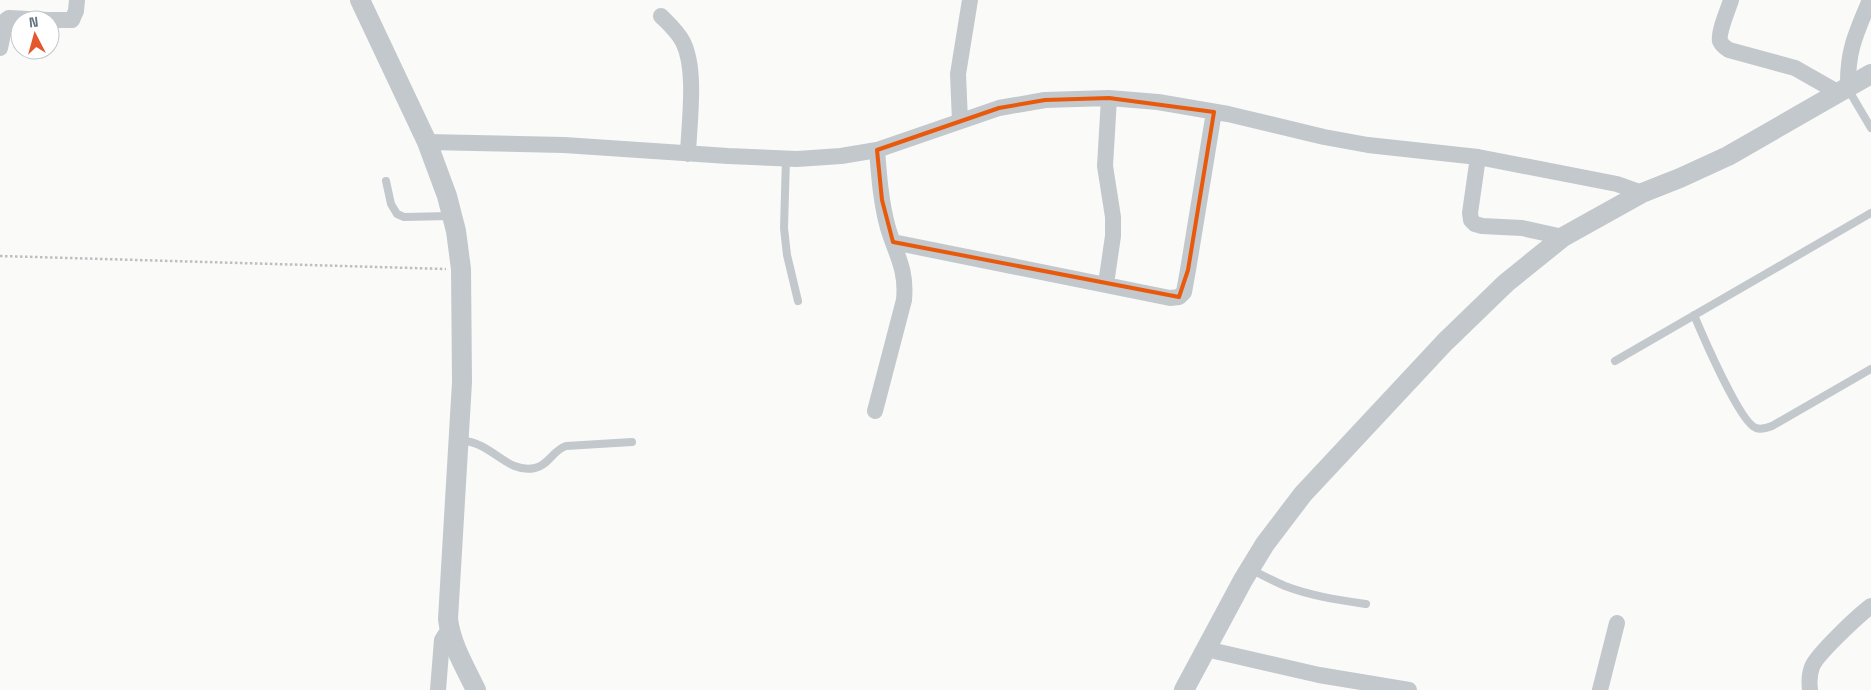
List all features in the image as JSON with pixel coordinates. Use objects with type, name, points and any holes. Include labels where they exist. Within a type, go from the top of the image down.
[{"type":"street","points":[[60,20],[72,20],[76,11],[77,0]]},
{"type":"street","points":[[360,0],[428,142],[456,231],[461,269],[463,333],[448,624],[442,640],[438,690]]},
{"type":"street","points":[[960,120],[958,74],[970,0]]},
{"type":"street","points":[[1730,0],[1720,34],[1720,41],[1723,46],[1729,50],[1795,68],[1843,90]]},
{"type":"street","points":[[1843,90],[1851,47],[1870,0]]},
{"type":"street","points":[[661,16],[683,42],[688,56],[690,72],[688,154]]},
{"type":"street","points":[[0,48],[6,20],[10,18]]},
{"type":"street","points":[[1184,690],[1250,569],[1266,544],[1309,487],[1477,310],[1506,283],[1563,237],[1642,193],[1728,156],[1871,74]]},
{"type":"street","points":[[428,142],[564,145],[688,154],[786,158],[841,156],[877,150],[999,108],[1046,100],[1109,98],[1158,102],[1214,112],[1359,144],[1478,158],[1617,184],[1642,193]]},
{"type":"street","points":[[1106,284],[1113,236],[1113,216],[1105,166],[1109,98]]},
{"type":"street","points":[[893,242],[1170,298],[1179,298],[1182,295],[1188,270],[1214,112]]},
{"type":"street","points":[[875,411],[905,284],[882,200],[877,150]]},
{"type":"street","points":[[1478,158],[1470,213],[1475,224],[1522,228],[1563,237]]},
{"type":"street","points":[[1810,690],[1809,678],[1812,666],[1819,655],[1871,606]]},
{"type":"street","points":[[448,624],[456,649],[476,690]]},
{"type":"street","points":[[1600,690],[1616,624]]},
{"type":"street","points":[[1206,649],[1318,675],[1409,690]]},
{"type":"lane","points":[[1843,90],[1871,128]]},
{"type":"lane","points":[[786,158],[784,228],[798,301]]},
{"type":"lane","points":[[386,181],[391,204],[397,214],[404,217],[452,216]]},
{"type":"lane","points":[[1615,361],[1871,212]]},
{"type":"lane","points":[[1694,315],[1728,389],[1749,423],[1755,428],[1764,429],[1772,426],[1871,369]]},
{"type":"lane","points":[[458,440],[481,445],[513,466],[522,469],[536,468],[544,464],[560,448],[566,446],[632,442]]},
{"type":"lane","points":[[1250,569],[1286,586],[1329,599],[1366,604]]},
{"type":"path","points":[[0,256],[461,269]]},
{"type":"highlighted area","points":[[1109,98],[1214,112],[1188,270],[1179,297],[893,242],[882,200],[877,150],[999,108],[1045,100]]}]
